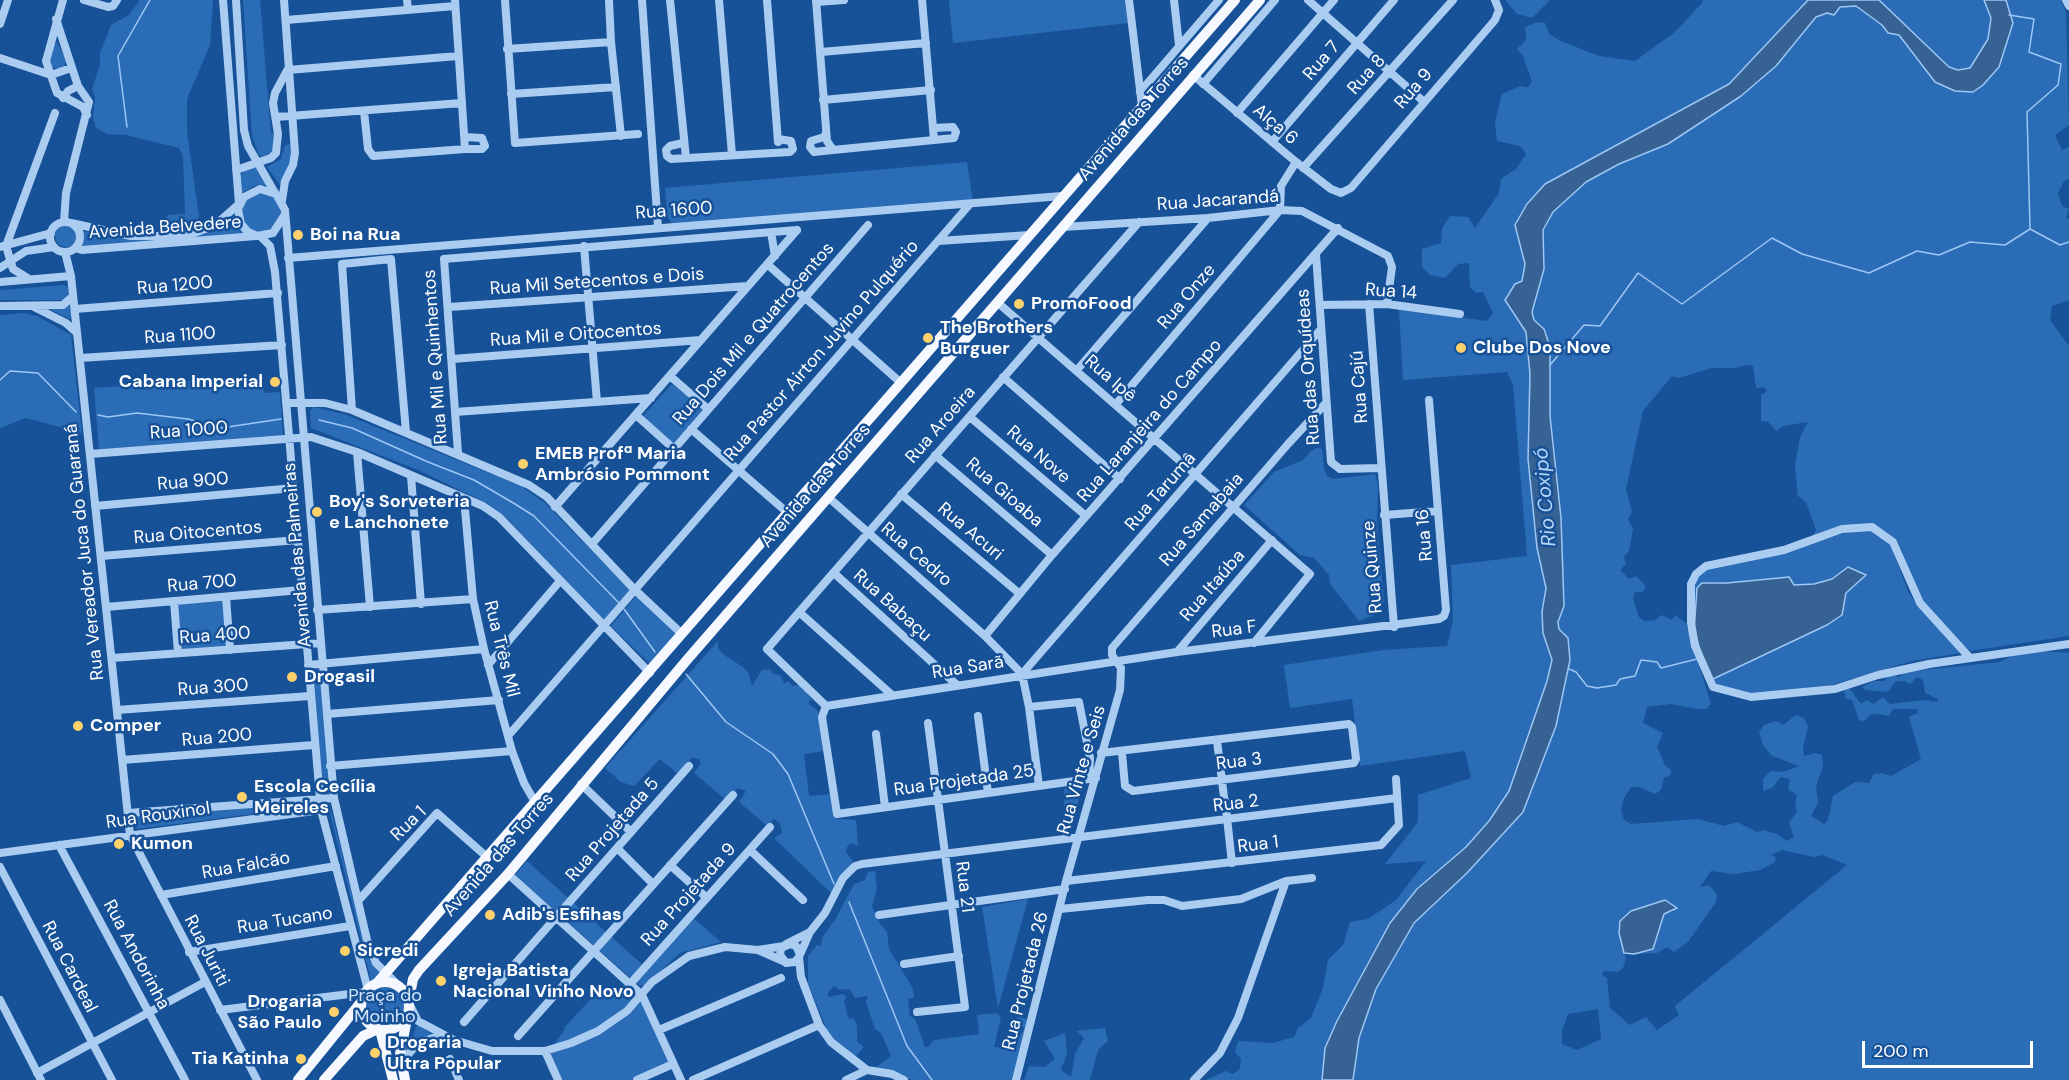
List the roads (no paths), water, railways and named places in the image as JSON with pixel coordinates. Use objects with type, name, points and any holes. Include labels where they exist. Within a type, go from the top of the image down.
[{"type":"main road","name":"Avenida das Torres","points":[[298,1080],[368,992],[650,673],[744,562],[789,514],[900,382],[1234,0]]},
{"type":"main road","name":"Avenida das Torres","points":[[409,1002],[413,979],[419,970],[508,874],[581,784],[780,552],[1260,0]]},
{"type":"main road","points":[[1154,93],[1157,100],[1166,108]]},
{"type":"main road","points":[[1142,106],[1149,113],[1152,125]]},
{"type":"main road","points":[[766,539],[771,550],[780,552]]},
{"type":"main road","points":[[744,562],[754,570],[754,583]]},
{"type":"main road","points":[[393,1080],[379,1029],[364,1018],[368,992],[398,985],[409,1002],[401,1041],[401,1063],[405,1080]]},
{"type":"main road","points":[[324,1080],[363,1036],[379,1029],[396,1027],[407,1015]]},
{"type":"street","points":[[0,24],[8,0]]},
{"type":"street","points":[[63,0],[46,61],[57,93],[83,108],[87,115]]},
{"type":"street","points":[[84,0],[108,7],[113,6],[117,0]]},
{"type":"street","points":[[224,0],[238,214],[241,224],[248,232],[259,236],[273,233],[284,216],[282,203],[285,181],[294,159],[294,116],[284,0]]},
{"type":"street","points":[[236,0],[244,130],[257,162],[282,203]]},
{"type":"street","points":[[407,0],[408,10]]},
{"type":"street","points":[[505,0],[515,144],[638,134]]},
{"type":"street","points":[[609,0],[621,136]]},
{"type":"street","points":[[642,0],[658,227]]},
{"type":"street","points":[[670,0],[686,158]]},
{"type":"street","points":[[719,0],[732,155]]},
{"type":"street","points":[[767,0],[778,152]]},
{"type":"street","points":[[833,150],[827,141],[826,133],[816,1],[844,0]]},
{"type":"street","points":[[922,0],[934,140]]},
{"type":"street","points":[[1129,0],[1142,106]]},
{"type":"street","points":[[1174,0],[1179,45]]},
{"type":"street","points":[[1140,92],[1219,0]]},
{"type":"street","points":[[1203,84],[1275,0]]},
{"type":"street","points":[[1308,0],[1423,101]]},
{"type":"street","points":[[1237,113],[1334,0]]},
{"type":"street","name":"Rua 7","points":[[1272,142],[1394,0]]},
{"type":"street","name":"Rua 8","points":[[1303,168],[1453,0]]},
{"type":"street","name":"Rua 9","points":[[1341,193],[1351,188],[1423,101],[1495,20],[1499,10],[1495,0]]},
{"type":"street","points":[[2066,0],[2069,6]]},
{"type":"street","points":[[286,20],[408,10],[455,3],[466,137],[465,149]]},
{"type":"street","points":[[0,268],[26,251],[54,247],[71,250],[80,234],[68,222],[66,194],[87,115],[88,98],[78,86],[56,19]]},
{"type":"street","points":[[50,41],[56,40],[63,44]]},
{"type":"street","points":[[507,49],[611,42]]},
{"type":"street","points":[[821,52],[926,43]]},
{"type":"street","points":[[289,68],[458,56]]},
{"type":"street","points":[[0,58],[51,75],[71,68]]},
{"type":"street","points":[[236,170],[271,158],[276,153],[275,93],[289,68]]},
{"type":"street","name":"Alça 6","points":[[1193,75],[1303,168],[1331,189],[1341,193]]},
{"type":"street","points":[[63,98],[68,91],[78,86]]},
{"type":"street","points":[[511,94],[616,87]]},
{"type":"street","points":[[823,99],[931,90]]},
{"type":"street","points":[[276,117],[462,103]]},
{"type":"street","points":[[364,111],[368,149],[373,156],[482,149],[485,146],[482,138],[466,137]]},
{"type":"street","points":[[29,279],[13,269],[3,246],[55,113]]},
{"type":"street","points":[[826,133],[822,138],[811,141],[810,147],[814,152],[954,138],[957,132],[953,127],[934,128]]},
{"type":"street","points":[[683,143],[670,146],[666,150],[667,156],[671,159],[790,152],[794,144],[787,139],[778,139]]},
{"type":"street","points":[[1280,210],[1281,186],[1296,162]]},
{"type":"street","points":[[239,204],[254,190],[266,189],[276,194]]},
{"type":"street","name":"Rua 1600","points":[[288,258],[1062,196]]},
{"type":"street","name":"Avenida Belvedere","points":[[68,222],[131,236],[175,236],[205,230],[224,219],[239,204]]},
{"type":"street","name":"Rua Pastor Airton Juvino Pulquério","points":[[508,736],[970,204]]},
{"type":"street","name":"Rua Jacarandá","points":[[1062,226],[1208,218],[1280,210],[1302,211],[1383,252],[1391,261],[1387,304]]},
{"type":"street","name":"Rua Onze","points":[[1116,404],[1280,210]]},
{"type":"street","name":"Avenida das Palmeiras","points":[[284,216],[334,798],[367,940],[376,963],[398,985]]},
{"type":"street","points":[[1077,370],[1208,218]]},
{"type":"street","points":[[3,246],[51,233],[56,225],[68,222]]},
{"type":"street","name":"Rua Aroeira","points":[[826,706],[767,649],[1139,222]]},
{"type":"street","name":"Rua Dois Mil e Quatrocentos","points":[[592,544],[868,225]]},
{"type":"street","name":"Rua Laranjeira do Campo","points":[[985,636],[1052,555],[1338,228]]},
{"type":"street","points":[[555,507],[797,230],[584,246],[597,402]]},
{"type":"street","points":[[771,232],[775,256]]},
{"type":"street","points":[[51,233],[54,247]]},
{"type":"street","points":[[938,241],[1029,235]]},
{"type":"street","name":"Avenida Belvedere","points":[[71,250],[259,236]]},
{"type":"street","name":"Avenida das Palmeiras","points":[[259,236],[270,246],[278,293],[321,810],[368,992]]},
{"type":"street","name":"Rua Mil e Quinhentos","points":[[458,453],[444,259],[584,246]]},
{"type":"street","name":"Rua Vereador Juca do Guaraná","points":[[71,250],[71,276],[130,835]]},
{"type":"street","name":"Rua das Orquídeas","points":[[1316,255],[1325,404],[1332,465],[1340,469],[1379,468]]},
{"type":"street","points":[[352,410],[342,264],[391,259],[406,432]]},
{"type":"street","points":[[767,264],[851,341],[900,382]]},
{"type":"street","points":[[0,282],[71,276]]},
{"type":"street","name":"Rua Mil Setecentos e Dois","points":[[449,307],[748,286]]},
{"type":"street","name":"Rua 1200","points":[[62,321],[75,313],[278,293]]},
{"type":"street","points":[[0,306],[63,305],[74,296]]},
{"type":"street","name":"Rua Ipê","points":[[997,302],[1310,574],[1254,643]]},
{"type":"street","points":[[279,303],[292,303]]},
{"type":"street","points":[[24,304],[62,321],[77,334]]},
{"type":"street","name":"Rua Cajú","points":[[1369,304],[1378,407],[1379,468]]},
{"type":"street","name":"Rua 14","points":[[1320,305],[1387,304],[1460,314]]},
{"type":"street","name":"Rua Tarumâ","points":[[1022,674],[1321,329]]},
{"type":"street","name":"Rua Mil e Oitocentos","points":[[452,359],[701,340]]},
{"type":"street","name":"Rua 1100","points":[[80,358],[282,345]]},
{"type":"street","points":[[670,376],[708,409]]},
{"type":"street","points":[[1003,377],[1120,479]]},
{"type":"street","points":[[455,412],[651,398]]},
{"type":"street","name":"Rua 16","points":[[1394,627],[1444,616],[1446,610],[1430,400]]},
{"type":"street","points":[[286,403],[299,401],[326,403],[352,410],[529,485],[555,507],[634,590],[682,634]]},
{"type":"street","name":"Rua Samabaia","points":[[1115,661],[1112,651],[1116,641],[1325,404]]},
{"type":"street","points":[[636,415],[674,449]]},
{"type":"street","name":"Rua Nove","points":[[970,417],[1086,516]]},
{"type":"street","points":[[691,429],[789,514]]},
{"type":"street","name":"Rua 1000","points":[[90,454],[303,438],[318,438],[357,452],[483,506],[499,517],[650,673]]},
{"type":"street","points":[[357,452],[370,607]]},
{"type":"street","name":"Rua Gioaba","points":[[935,455],[1052,555]]},
{"type":"street","name":"Rua Quinze","points":[[1357,631],[1394,627],[1379,468]]},
{"type":"street","points":[[411,476],[421,604]]},
{"type":"street","name":"Rua 900","points":[[95,506],[294,488]]},
{"type":"street","name":"Rua Acuri","points":[[901,494],[1020,594]]},
{"type":"street","name":"Rua Cedro","points":[[828,497],[985,636],[1022,674]]},
{"type":"street","name":"Rua Três Mil","points":[[464,498],[473,599],[484,648],[512,751],[524,783],[535,802]]},
{"type":"street","points":[[1384,515],[1438,511]]},
{"type":"street","points":[[1970,658],[1920,603],[1893,542],[1880,532],[1866,526],[1842,529],[1784,550],[1711,564],[1698,572],[1691,584],[1691,623],[1700,658],[1716,689],[1765,698],[1835,689],[1878,675],[1970,658],[2069,644]]},
{"type":"street","name":"Rua Oitocentos","points":[[101,556],[298,540]]},
{"type":"street","name":"Rua Itaúba","points":[[1177,652],[1272,540]]},
{"type":"street","name":"Rua Babaçu","points":[[834,573],[957,685]]},
{"type":"street","points":[[488,665],[560,581]]},
{"type":"street","name":"Rua 700","points":[[106,607],[301,590]]},
{"type":"street","points":[[226,597],[230,650]]},
{"type":"street","points":[[317,610],[473,599]]},
{"type":"street","points":[[174,601],[178,653]]},
{"type":"street","points":[[799,612],[892,695]]},
{"type":"street","name":"Rua F","points":[[1115,661],[1357,631]]},
{"type":"street","name":"Rua 400","points":[[112,658],[321,643]]},
{"type":"street","points":[[308,665],[484,648]]},
{"type":"street","name":"Rua Sarã","points":[[826,706],[1115,661]]},
{"type":"street","name":"Rua Vinte e Seis","points":[[1066,885],[1092,778],[1121,683],[1121,668],[1115,661]]},
{"type":"street","points":[[1022,674],[1029,707],[1039,786]]},
{"type":"street","name":"Rua 300","points":[[117,710],[310,696]]},
{"type":"street","points":[[327,714],[499,700]]},
{"type":"street","points":[[1029,707],[1079,702],[1092,778]]},
{"type":"street","name":"Rua Projetada 25","points":[[826,706],[822,717],[837,814],[1092,778]]},
{"type":"street","points":[[978,716],[988,793]]},
{"type":"street","name":"Rua 21","points":[[917,1012],[965,1007],[928,723]]},
{"type":"street","name":"Rua 3","points":[[1122,753],[1125,786],[1130,791],[1354,763],[1356,759],[1351,725],[1217,741]]},
{"type":"street","points":[[876,734],[885,807]]},
{"type":"street","points":[[1101,753],[1122,753],[1217,741],[1232,863]]},
{"type":"street","name":"Rua 200","points":[[122,760],[314,745]]},
{"type":"street","points":[[330,766],[512,751]]},
{"type":"street","name":"Rua Projetada 5","points":[[464,1022],[689,766]]},
{"type":"street","name":"Rua 1","points":[[879,915],[1066,885],[1381,845],[1399,825],[1396,779]]},
{"type":"street","points":[[581,784],[631,832]]},
{"type":"street","points":[[518,1036],[733,795]]},
{"type":"street","points":[[128,813],[320,797],[334,798]]},
{"type":"street","name":"Rua 2","points":[[800,955],[810,932],[825,913],[843,878],[855,866],[1079,836],[1397,798]]},
{"type":"street","name":"Rua Rouxinol","points":[[0,853],[321,810]]},
{"type":"street","name":"Rua 1","points":[[358,901],[437,813],[487,857]]},
{"type":"street","name":"Rua Projetada 9","points":[[631,983],[770,827]]},
{"type":"street","name":"Rua Juriti","points":[[130,835],[257,1080]]},
{"type":"street","name":"Rua Andorinha","points":[[59,845],[185,1080]]},
{"type":"street","points":[[617,848],[653,884]]},
{"type":"street","points":[[750,850],[803,900]]},
{"type":"street","points":[[670,865],[707,898]]},
{"type":"street","name":"Rua Falcão","points":[[161,895],[336,866]]},
{"type":"street","name":"Rua Cardeal","points":[[0,867],[112,1080]]},
{"type":"street","points":[[508,874],[642,995],[681,1080]]},
{"type":"street","points":[[1060,909],[1148,900],[1164,900],[1182,906],[1241,899],[1286,882],[1312,878]]},
{"type":"street","points":[[1194,1080],[1220,1053],[1238,1018],[1286,882]]},
{"type":"street","name":"Rua Projetada 26","points":[[1016,1080],[1066,885]]},
{"type":"street","name":"Rua Tucano","points":[[189,952],[350,926]]},
{"type":"street","points":[[801,977],[780,955],[785,945],[810,932]]},
{"type":"street","points":[[401,1063],[418,1042],[433,1038],[454,1040],[492,1051],[545,1051],[572,1043],[598,1031],[627,1011],[652,982],[689,956],[725,947],[758,950],[796,945],[800,955],[801,977],[819,1025],[837,1047],[867,1070],[892,1074],[904,1080]]},
{"type":"street","points":[[758,950],[786,962],[795,962],[800,955]]},
{"type":"street","points":[[904,964],[959,956]]},
{"type":"street","points":[[659,1030],[781,978]]},
{"type":"street","points":[[0,1000],[39,1076],[92,1043],[205,982]]},
{"type":"street","points":[[220,1010],[368,992]]},
{"type":"street","points":[[409,1002],[418,1021],[454,1040]]},
{"type":"street","points":[[693,1080],[819,1025]]},
{"type":"street","points":[[545,1051],[558,1080]]},
{"type":"street","points":[[450,1059],[459,1080]]},
{"type":"street","points":[[637,1080],[673,1064]]},
{"type":"street","points":[[846,1080],[867,1070]]},
{"type":"water","name":"Rio Coxipó","points":[[1808,0],[1879,0],[1949,67],[1958,70],[1970,68],[1988,39],[1991,18],[1984,0],[2006,0],[2013,23],[1999,67],[1983,85],[1973,92],[1955,91],[1935,82],[1899,35],[1888,33],[1882,25],[1856,6],[1840,7],[1834,15],[1827,13],[1816,17],[1776,66],[1741,96],[1668,144],[1619,164],[1586,182],[1553,212],[1543,230],[1544,269],[1532,312],[1534,320],[1544,329],[1550,347],[1550,416],[1561,518],[1564,606],[1558,622],[1559,629],[1568,638],[1570,660],[1556,726],[1523,812],[1467,873],[1414,923],[1376,989],[1359,1038],[1353,1080],[1322,1080],[1325,1048],[1337,1021],[1390,923],[1417,889],[1466,847],[1489,821],[1509,791],[1552,660],[1543,633],[1542,612],[1546,588],[1537,548],[1528,459],[1530,374],[1526,332],[1505,300],[1515,284],[1522,281],[1525,264],[1515,225],[1527,204],[1545,184],[1729,84]]},
{"type":"water","points":[[1848,567],[1866,575],[1846,593],[1842,615],[1827,625],[1713,679],[1709,676],[1694,632],[1697,588],[1702,583],[1789,577],[1794,585],[1814,584],[1832,579]]},
{"type":"water","points":[[1665,900],[1677,908],[1664,914],[1653,949],[1634,954],[1624,953],[1619,933],[1620,921],[1631,911]]},
{"type":"waterway","points":[[127,127],[118,56],[150,0]]},
{"type":"waterway","points":[[2009,15],[2034,19],[2029,52],[2061,64],[2058,85],[2027,112],[2030,228]]},
{"type":"waterway","points":[[1550,365],[1584,325],[1600,326],[1638,273],[1682,304],[1772,238],[1802,254],[1869,273],[1917,251],[1939,255],[1970,242],[2005,245],[2030,229],[2060,245],[2069,242]]},
{"type":"waterway","points":[[0,380],[10,371],[38,373],[76,412]]},
{"type":"waterway","points":[[98,415],[108,417],[137,413],[188,419],[221,428],[281,419]]},
{"type":"waterway","points":[[319,420],[352,428],[474,480],[515,504],[534,516],[619,603]]},
{"type":"waterway","points":[[624,609],[655,652]]},
{"type":"waterway","points":[[1569,669],[1576,672],[1587,686],[1597,688],[1616,685],[1620,679],[1635,676],[1641,660],[1657,662],[1661,668],[1697,659]]},
{"type":"waterway","points":[[686,674],[726,722],[773,754],[788,774],[834,884]]},
{"type":"waterway","points":[[849,902],[907,1046],[932,1080]]},
{"type":"place","name":"Boi na Rua","points":[[298,235]]},
{"type":"place","name":"PromoFood","points":[[1019,304]]},
{"type":"place","name":"The Brothers Burguer","points":[[928,338]]},
{"type":"place","name":"Clube Dos Nove","points":[[1461,348]]},
{"type":"place","name":"Cabana Imperial","points":[[275,382]]},
{"type":"place","name":"EMEB Profª Maria Ambrósio Pommont","points":[[523,464]]},
{"type":"place","name":"Boy's Sorveteria e Lanchonete","points":[[317,512]]},
{"type":"place","name":"Drogasil","points":[[292,677]]},
{"type":"place","name":"Comper","points":[[78,726]]},
{"type":"place","name":"Escola Cecília Meireles","points":[[242,797]]},
{"type":"place","name":"Kumon","points":[[119,844]]},
{"type":"place","name":"Adib's Esfihas","points":[[490,915]]},
{"type":"place","name":"Sicredi","points":[[345,951]]},
{"type":"place","name":"Igreja Batista Nacional Vinho Novo","points":[[441,981]]},
{"type":"place","name":"Drogaria São Paulo","points":[[334,1012]]},
{"type":"place","name":"Drogaria Ultra Popular","points":[[375,1053]]},
{"type":"place","name":"Tia Katinha","points":[[301,1059]]},
{"type":"park label","name":"Praça do Moinho","points":[[385,1006]]}]
